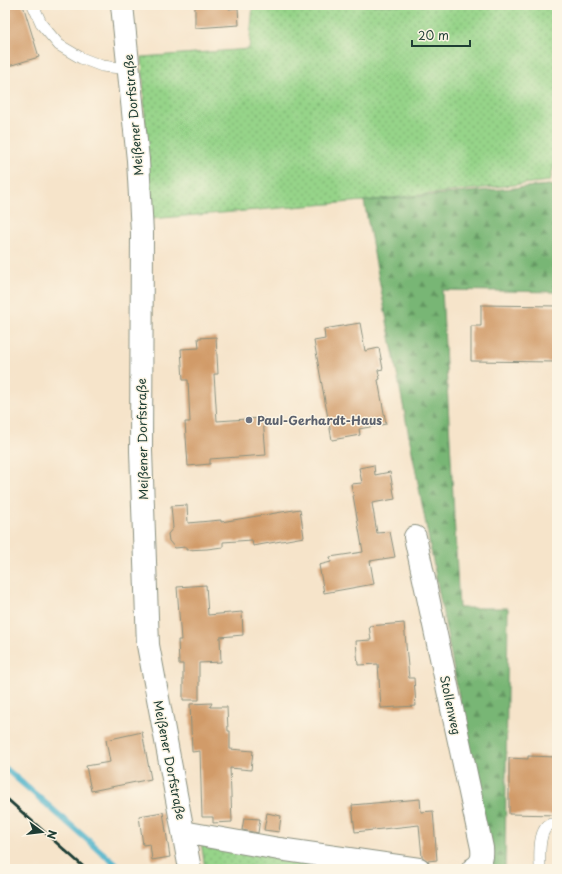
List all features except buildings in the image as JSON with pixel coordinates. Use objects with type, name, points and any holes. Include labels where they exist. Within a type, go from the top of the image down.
[{"type":"street","name":"Meißener Dorfstraße","points":[[122,5],[138,160],[142,233],[141,451],[148,645],[190,869]]},
{"type":"street","name":"Stollenweg","points":[[415,537],[482,848],[483,858],[473,869]]},
{"type":"street","points":[[183,832],[279,849],[419,869]]},
{"type":"lane","points":[[33,5],[42,25],[59,45],[81,58],[102,66],[129,69]]},
{"type":"lane","points":[[540,869],[540,838],[545,829],[551,824],[557,824]]},
{"type":"green space","points":[[253,5],[557,5],[557,155],[550,181],[364,201],[150,219],[142,57],[249,49]]},
{"type":"green space","points":[[549,185],[557,187],[557,292],[442,290],[459,608],[508,608],[505,869],[492,869],[364,201]]},
{"type":"green space","points":[[201,841],[371,869],[205,869]]},
{"type":"waterway","points":[[5,768],[121,869]]},
{"type":"railway","points":[[5,797],[86,869]]},
{"type":"place","name":"Paul-Gerhardt-Haus","points":[[249,420]]}]
